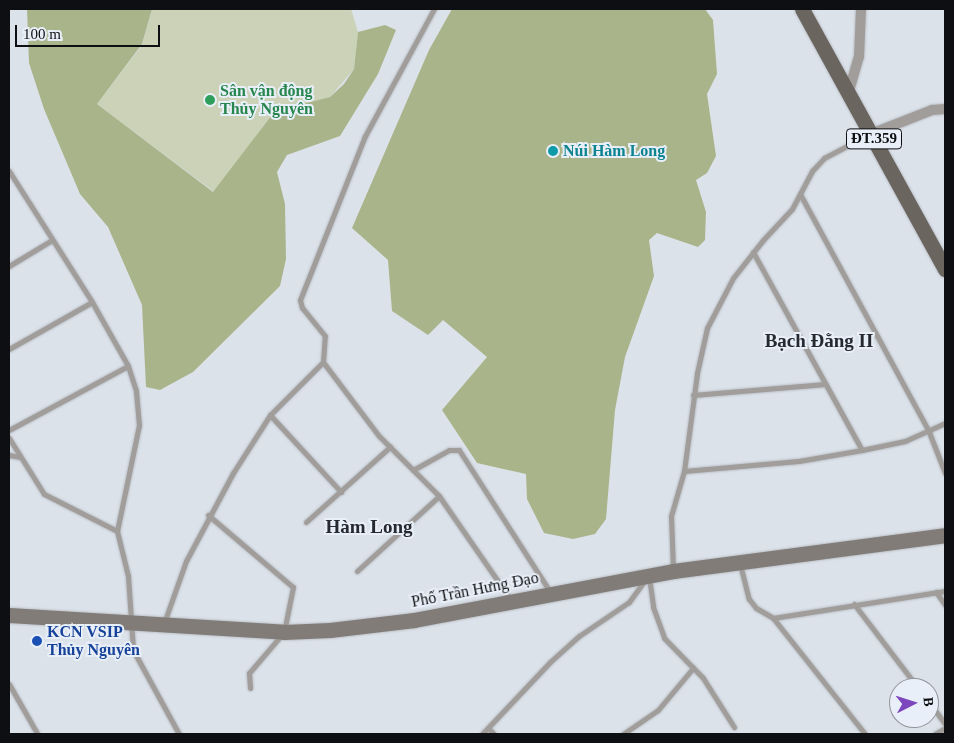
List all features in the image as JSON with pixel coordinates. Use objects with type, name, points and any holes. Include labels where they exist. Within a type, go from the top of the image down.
[{"type":"main road","name":"ĐT.359","points":[[802,9],[849,91],[945,269]]},
{"type":"street","points":[[849,91],[859,58],[861,9]]},
{"type":"street","points":[[871,134],[932,110],[945,109]]},
{"type":"street","name":"Phố Trần Hưng Đạo","points":[[9,615],[162,626],[284,632],[414,620],[649,574],[945,535]]},
{"type":"lane","points":[[162,626],[186,560],[208,515],[270,415],[323,362],[325,336],[302,308],[300,300],[366,136],[434,9]]},
{"type":"lane","points":[[673,571],[670,516],[684,471],[693,395],[707,328],[733,278],[753,252],[792,209],[812,171],[824,158],[871,134]]},
{"type":"lane","points":[[9,171],[92,302],[128,366],[136,391],[139,425],[117,531],[128,576],[133,650],[179,734]]},
{"type":"lane","points":[[800,194],[929,432],[945,473]]},
{"type":"lane","points":[[9,266],[52,240]]},
{"type":"lane","points":[[753,252],[862,450]]},
{"type":"lane","points":[[9,349],[92,302]]},
{"type":"lane","points":[[323,362],[390,447],[439,496],[511,600]]},
{"type":"lane","points":[[9,430],[128,366]]},
{"type":"lane","points":[[693,395],[826,384]]},
{"type":"lane","points":[[270,415],[341,492]]},
{"type":"lane","points":[[684,471],[799,461],[862,450],[929,432],[945,423]]},
{"type":"lane","points":[[9,438],[44,494],[117,531]]},
{"type":"lane","points":[[306,522],[390,447]]},
{"type":"lane","points":[[413,470],[449,450],[459,450],[551,593]]},
{"type":"lane","points":[[9,455],[19,456]]},
{"type":"lane","points":[[357,571],[439,496]]},
{"type":"lane","points":[[208,515],[292,585],[284,632],[249,673],[250,688]]},
{"type":"lane","points":[[739,562],[748,599],[756,608],[773,618],[865,734]]},
{"type":"lane","points":[[649,574],[653,607],[664,638],[694,668],[711,690],[734,727]]},
{"type":"lane","points":[[482,734],[550,662],[579,636],[629,602],[649,574]]},
{"type":"lane","points":[[773,618],[945,591]]},
{"type":"lane","points":[[936,592],[945,605]]},
{"type":"lane","points":[[854,604],[910,678]]},
{"type":"lane","points":[[623,734],[662,707],[694,668]]},
{"type":"lane","points":[[9,684],[36,733]]},
{"type":"lane","points":[[488,728],[494,734]]},
{"type":"lane","points":[[935,734],[945,728]]},
{"type":"green space","points":[[27,9],[152,9],[142,44],[97,104],[213,192],[275,111],[330,97],[344,84],[354,69],[358,32],[385,25],[396,30],[378,74],[340,136],[287,155],[277,172],[285,204],[286,259],[280,286],[193,372],[160,390],[146,387],[142,305],[108,227],[80,194],[44,109],[29,63]]},
{"type":"green space","name":"Sân vận động Thủy Nguyên","points":[[152,9],[351,9],[358,32],[354,69],[330,97],[275,111],[214,192],[97,104],[142,45]]},
{"type":"green space","points":[[452,9],[705,9],[713,20],[717,74],[707,94],[716,156],[707,173],[696,180],[706,212],[705,240],[698,247],[657,233],[649,240],[654,276],[625,357],[615,410],[606,519],[595,534],[573,539],[544,533],[527,499],[526,474],[477,463],[442,410],[487,357],[443,320],[428,335],[392,311],[388,260],[352,228],[429,50]]},
{"type":"place","name":"Sân vận động Thủy Nguyên","points":[[210,100]]},
{"type":"place","name":"Núi Hàm Long","points":[[553,151]]},
{"type":"place","name":"KCN VSIP Thủy Nguyên","points":[[37,641]]},
{"type":"district","name":"Bạch Đằng II","points":[[819,341]]},
{"type":"district","name":"Hàm Long","points":[[369,527]]}]
